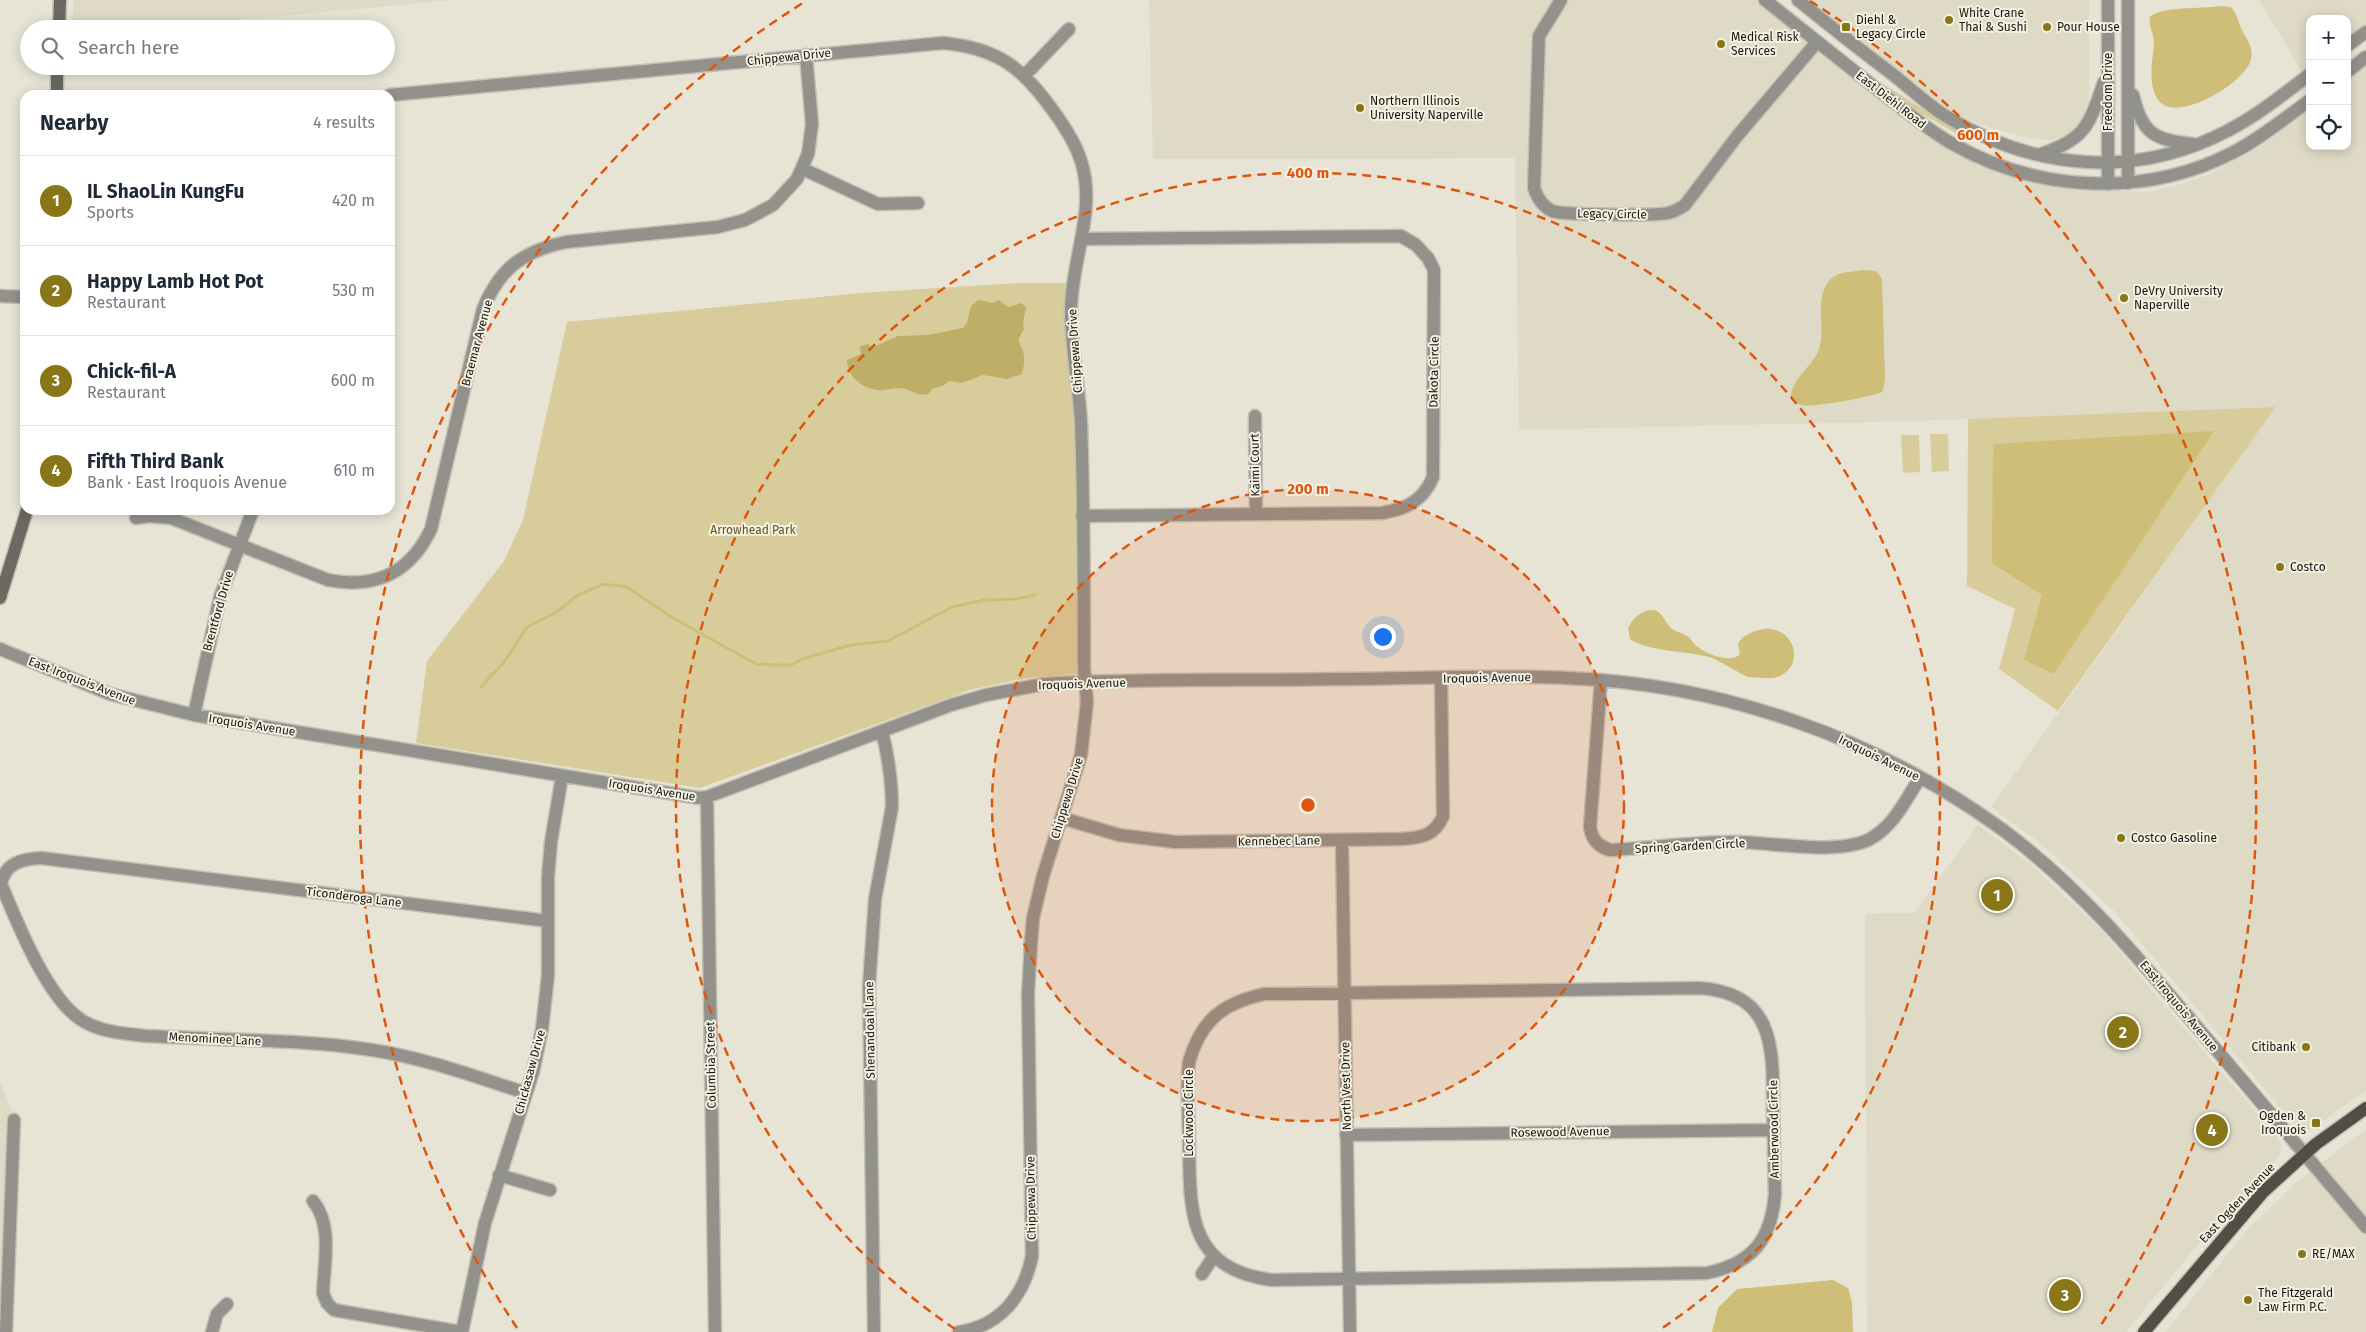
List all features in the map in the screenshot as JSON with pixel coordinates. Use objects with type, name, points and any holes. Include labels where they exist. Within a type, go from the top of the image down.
[{"type":"main road","points":[[59,20],[60,0]]},
{"type":"main road","points":[[56,90],[57,75]]},
{"type":"main road","points":[[0,598],[25,515]]},
{"type":"main road","name":"East Ogden Avenue","points":[[2144,1332],[2247,1210],[2304,1154],[2366,1108]]},
{"type":"street","name":"Legacy Circle","points":[[1561,0],[1539,36],[1534,188],[1537,197],[1544,205],[1559,213],[1660,215],[1678,210],[1685,205],[1738,135],[1817,42]]},
{"type":"street","name":"East Diehl Road","points":[[1765,0],[1928,129],[1970,153],[1999,166],[2044,178],[2108,184],[2174,176],[2214,162],[2254,141],[2306,103]]},
{"type":"street","name":"East Diehl Road","points":[[1798,0],[1941,113],[1987,139],[2037,156],[2108,163],[2174,153],[2196,145],[2245,121],[2306,77]]},
{"type":"street","name":"Freedom Drive","points":[[2108,0],[2108,184]]},
{"type":"street","name":"Freedom Drive","points":[[2128,0],[2128,183]]},
{"type":"street","points":[[1025,75],[1069,29]]},
{"type":"street","points":[[2351,43],[2366,32]]},
{"type":"street","name":"Chippewa Drive","points":[[395,95],[806,55],[944,43],[960,44],[989,53],[1025,75],[1066,129],[1076,146],[1082,163],[1085,199],[1081,239],[1073,280],[1071,308],[1073,360],[1081,422],[1087,702],[1081,755],[1043,876],[1033,918],[1028,994],[1032,1256],[1025,1283],[1011,1305],[992,1321],[977,1328],[959,1332]]},
{"type":"street","name":"Braemar Avenue","points":[[136,518],[149,516],[171,518],[328,580],[347,584],[366,582],[397,570],[418,552],[431,529],[484,309],[490,293],[507,270],[533,251],[566,242],[718,226],[745,220],[765,210],[781,198],[803,169],[811,140],[812,124],[806,55]]},
{"type":"street","points":[[2351,69],[2366,58]]},
{"type":"street","points":[[2129,72],[2136,109],[2142,123],[2153,135],[2164,140],[2196,145]]},
{"type":"street","points":[[2037,156],[2072,141],[2080,135],[2092,116],[2108,73]]},
{"type":"street","points":[[803,169],[878,204],[918,203]]},
{"type":"street","name":"Dakota Circle","points":[[1081,239],[1401,236],[1416,245],[1431,263],[1434,270],[1435,300],[1433,477],[1428,487],[1412,504],[1404,508],[1382,513],[1082,516]]},
{"type":"street","points":[[0,296],[20,297]]},
{"type":"street","name":"Kaimi Court","points":[[1255,416],[1256,513]]},
{"type":"street","name":"Brentford Drive","points":[[194,715],[212,626],[220,597],[252,515]]},
{"type":"street","name":"East Iroquois Avenue","points":[[0,649],[110,694],[194,715]]},
{"type":"street","name":"Kennebec Lane","points":[[1062,818],[1119,835],[1166,842],[1417,838],[1434,831],[1443,816],[1441,678]]},
{"type":"street","name":"Iroquois Avenue","points":[[194,715],[699,798],[707,797],[986,694],[1044,684],[1567,678],[1662,687],[1705,695],[1773,714],[1846,740],[1920,778],[1970,808]]},
{"type":"street","name":"Spring Garden Circle","points":[[1601,680],[1590,827],[1594,840],[1600,847],[1610,850],[1711,842],[1801,846],[1860,843],[1880,832],[1888,825],[1920,778]]},
{"type":"street","name":"Shenandoah Lane","points":[[874,1332],[870,971],[875,899],[892,807],[892,790],[882,731]]},
{"type":"street","name":"Chickasaw Drive","points":[[462,1332],[485,1223],[539,1049],[546,1005],[551,842],[562,776]]},
{"type":"street","name":"Columbia Street","points":[[707,797],[715,1332]]},
{"type":"street","name":"East Iroquois Avenue","points":[[1970,808],[2004,831],[2050,869],[2115,932],[2366,1227]]},
{"type":"street","name":"North Vest Drive","points":[[1342,840],[1350,1332]]},
{"type":"street","name":"Menominee Lane","points":[[160,872],[41,858],[5,862],[6,870],[1,884],[11,908],[46,978],[70,1011],[81,1020],[124,1033],[147,1036],[336,1045],[373,1050],[455,1070],[526,1094]]},
{"type":"street","name":"Ticonderoga Lane","points":[[160,872],[548,921]]},
{"type":"street","name":"Amberwood Circle","points":[[1344,992],[1711,988],[1731,994],[1746,1003],[1756,1013],[1764,1023],[1770,1038],[1773,1056],[1775,1194],[1770,1226],[1762,1242],[1750,1254],[1723,1270],[1707,1273],[1349,1279]]},
{"type":"street","name":"Lockwood Circle","points":[[1344,992],[1264,994],[1242,999],[1223,1009],[1206,1024],[1193,1046],[1188,1070],[1191,1207],[1196,1228],[1206,1246],[1214,1256],[1233,1271],[1253,1278],[1272,1280],[1349,1279]]},
{"type":"street","points":[[6,1332],[14,1120]]},
{"type":"street","name":"Rosewood Avenue","points":[[1346,1135],[1774,1130]]},
{"type":"street","points":[[499,1175],[550,1190]]},
{"type":"street","points":[[314,1201],[321,1212],[325,1226],[323,1293],[327,1303],[334,1310],[462,1332]]},
{"type":"street","points":[[1202,1274],[1214,1256]]},
{"type":"street","points":[[212,1332],[217,1314],[227,1304]]},
{"type":"shaded area","points":[[74,0],[454,0],[237,20],[73,20]]},
{"type":"shaded area","points":[[1149,0],[1756,0],[1920,132],[1974,163],[2012,177],[2067,188],[2147,192],[2182,184],[2210,174],[2260,147],[2306,111],[2306,150],[2351,150],[2351,76],[2366,65],[2366,1091],[2311,1129],[2302,1130],[2297,1127],[2114,911],[2041,844],[1991,807],[2276,407],[1918,421],[1519,430],[1515,158],[1153,159]]},
{"type":"shaded area","points":[[1808,0],[2089,0],[2089,104],[2079,125],[2071,133],[2052,140],[2023,137],[1978,124],[1955,113],[1934,99]]},
{"type":"shaded area","points":[[2259,0],[2366,0],[2366,24],[2351,35],[2351,15],[2306,15],[2306,69],[2302,72]]},
{"type":"shaded area","points":[[2231,7],[2249,43],[2252,54],[2246,69],[2225,88],[2196,104],[2169,107],[2160,102],[2153,88],[2152,81],[2154,43],[2150,17],[2155,13],[2172,9]]},
{"type":"shaded area","points":[[1864,270],[1876,271],[1882,279],[1885,379],[1883,391],[1856,399],[1807,406],[1801,405],[1791,399],[1792,392],[1794,385],[1812,362],[1819,349],[1821,341],[1821,305],[1825,288],[1836,275]]},
{"type":"shaded area","points":[[978,300],[993,303],[999,300],[1008,307],[1021,303],[1026,307],[1023,323],[1024,329],[1019,339],[1024,359],[1022,374],[1007,379],[983,375],[962,383],[949,381],[932,389],[929,394],[924,395],[902,388],[873,389],[857,381],[850,371],[847,360],[861,354],[860,346],[868,344],[872,348],[898,336],[928,335],[963,328],[967,323],[971,306]]},
{"type":"shaded area","points":[[2214,431],[2054,674],[2024,660],[2042,595],[1992,563],[1993,444]]},
{"type":"shaded area","points":[[1655,610],[1662,615],[1672,629],[1688,637],[1702,650],[1719,657],[1731,658],[1740,654],[1738,644],[1750,633],[1770,629],[1779,631],[1792,644],[1794,652],[1793,661],[1789,669],[1780,676],[1769,678],[1749,677],[1712,658],[1648,647],[1630,639],[1628,628],[1638,615]]},
{"type":"shaded area","points":[[1978,825],[2029,863],[2101,930],[2278,1138],[2281,1144],[2280,1155],[2276,1161],[2202,1240],[2126,1332],[1867,1332],[1865,914],[1914,913]]},
{"type":"shaded area","points":[[0,1081],[13,1114],[0,1332]]},
{"type":"shaded area","points":[[2366,1129],[2366,1332],[2165,1332],[2246,1231],[2299,1180]]},
{"type":"shaded area","points":[[1833,1280],[1848,1288],[1852,1302],[1853,1332],[1712,1332],[1718,1308],[1737,1289]]},
{"type":"green space","points":[[1882,83],[1959,132],[1959,135],[1913,109]]},
{"type":"green space","name":"Arrowhead Park","points":[[1017,283],[1071,283],[1078,402],[1085,673],[1026,678],[970,690],[700,788],[416,743],[427,661],[504,561],[523,520],[567,322],[860,293]]},
{"type":"green space","points":[[2276,407],[2058,711],[1999,669],[2015,609],[1967,586],[1968,419]]},
{"type":"green space","points":[[1930,434],[1948,434],[1949,471],[1932,472]]},
{"type":"green space","points":[[1901,435],[1919,435],[1920,472],[1903,473]]},
{"type":"waterway","points":[[480,688],[505,661],[527,627],[557,612],[578,595],[603,584],[627,587],[673,618],[756,664],[776,665],[791,665],[802,659],[851,645],[888,641],[952,607],[984,600],[1017,599],[1035,595]]},
{"type":"place","name":"White Crane Thai & Sushi","points":[[1949,20]]},
{"type":"place","name":"Diehl & Legacy Circle","points":[[1846,27]]},
{"type":"place","name":"Pour House","points":[[2047,27]]},
{"type":"place","name":"Medical Risk Services","points":[[1721,44]]},
{"type":"place","name":"Northern Illinois University Naperville","points":[[1360,108]]},
{"type":"place","name":"DeVry University Naperville","points":[[2124,298]]},
{"type":"place","name":"Costco","points":[[2280,567]]},
{"type":"place","name":"Costco Gasoline","points":[[2121,838]]},
{"type":"place","name":"IL ShaoLin KungFu","points":[[1997,895]]},
{"type":"place","name":"Happy Lamb Hot Pot","points":[[2123,1032]]},
{"type":"place","name":"Citibank","points":[[2306,1047]]},
{"type":"place","name":"Ogden & Iroquois","points":[[2316,1123]]},
{"type":"place","name":"Fifth Third Bank","points":[[2212,1130]]},
{"type":"place","name":"RE/MAX","points":[[2302,1254]]},
{"type":"place","name":"Chick-fil-A","points":[[2065,1295]]},
{"type":"place","name":"The Fitzgerald Law Firm P.C.","points":[[2248,1300]]}]
